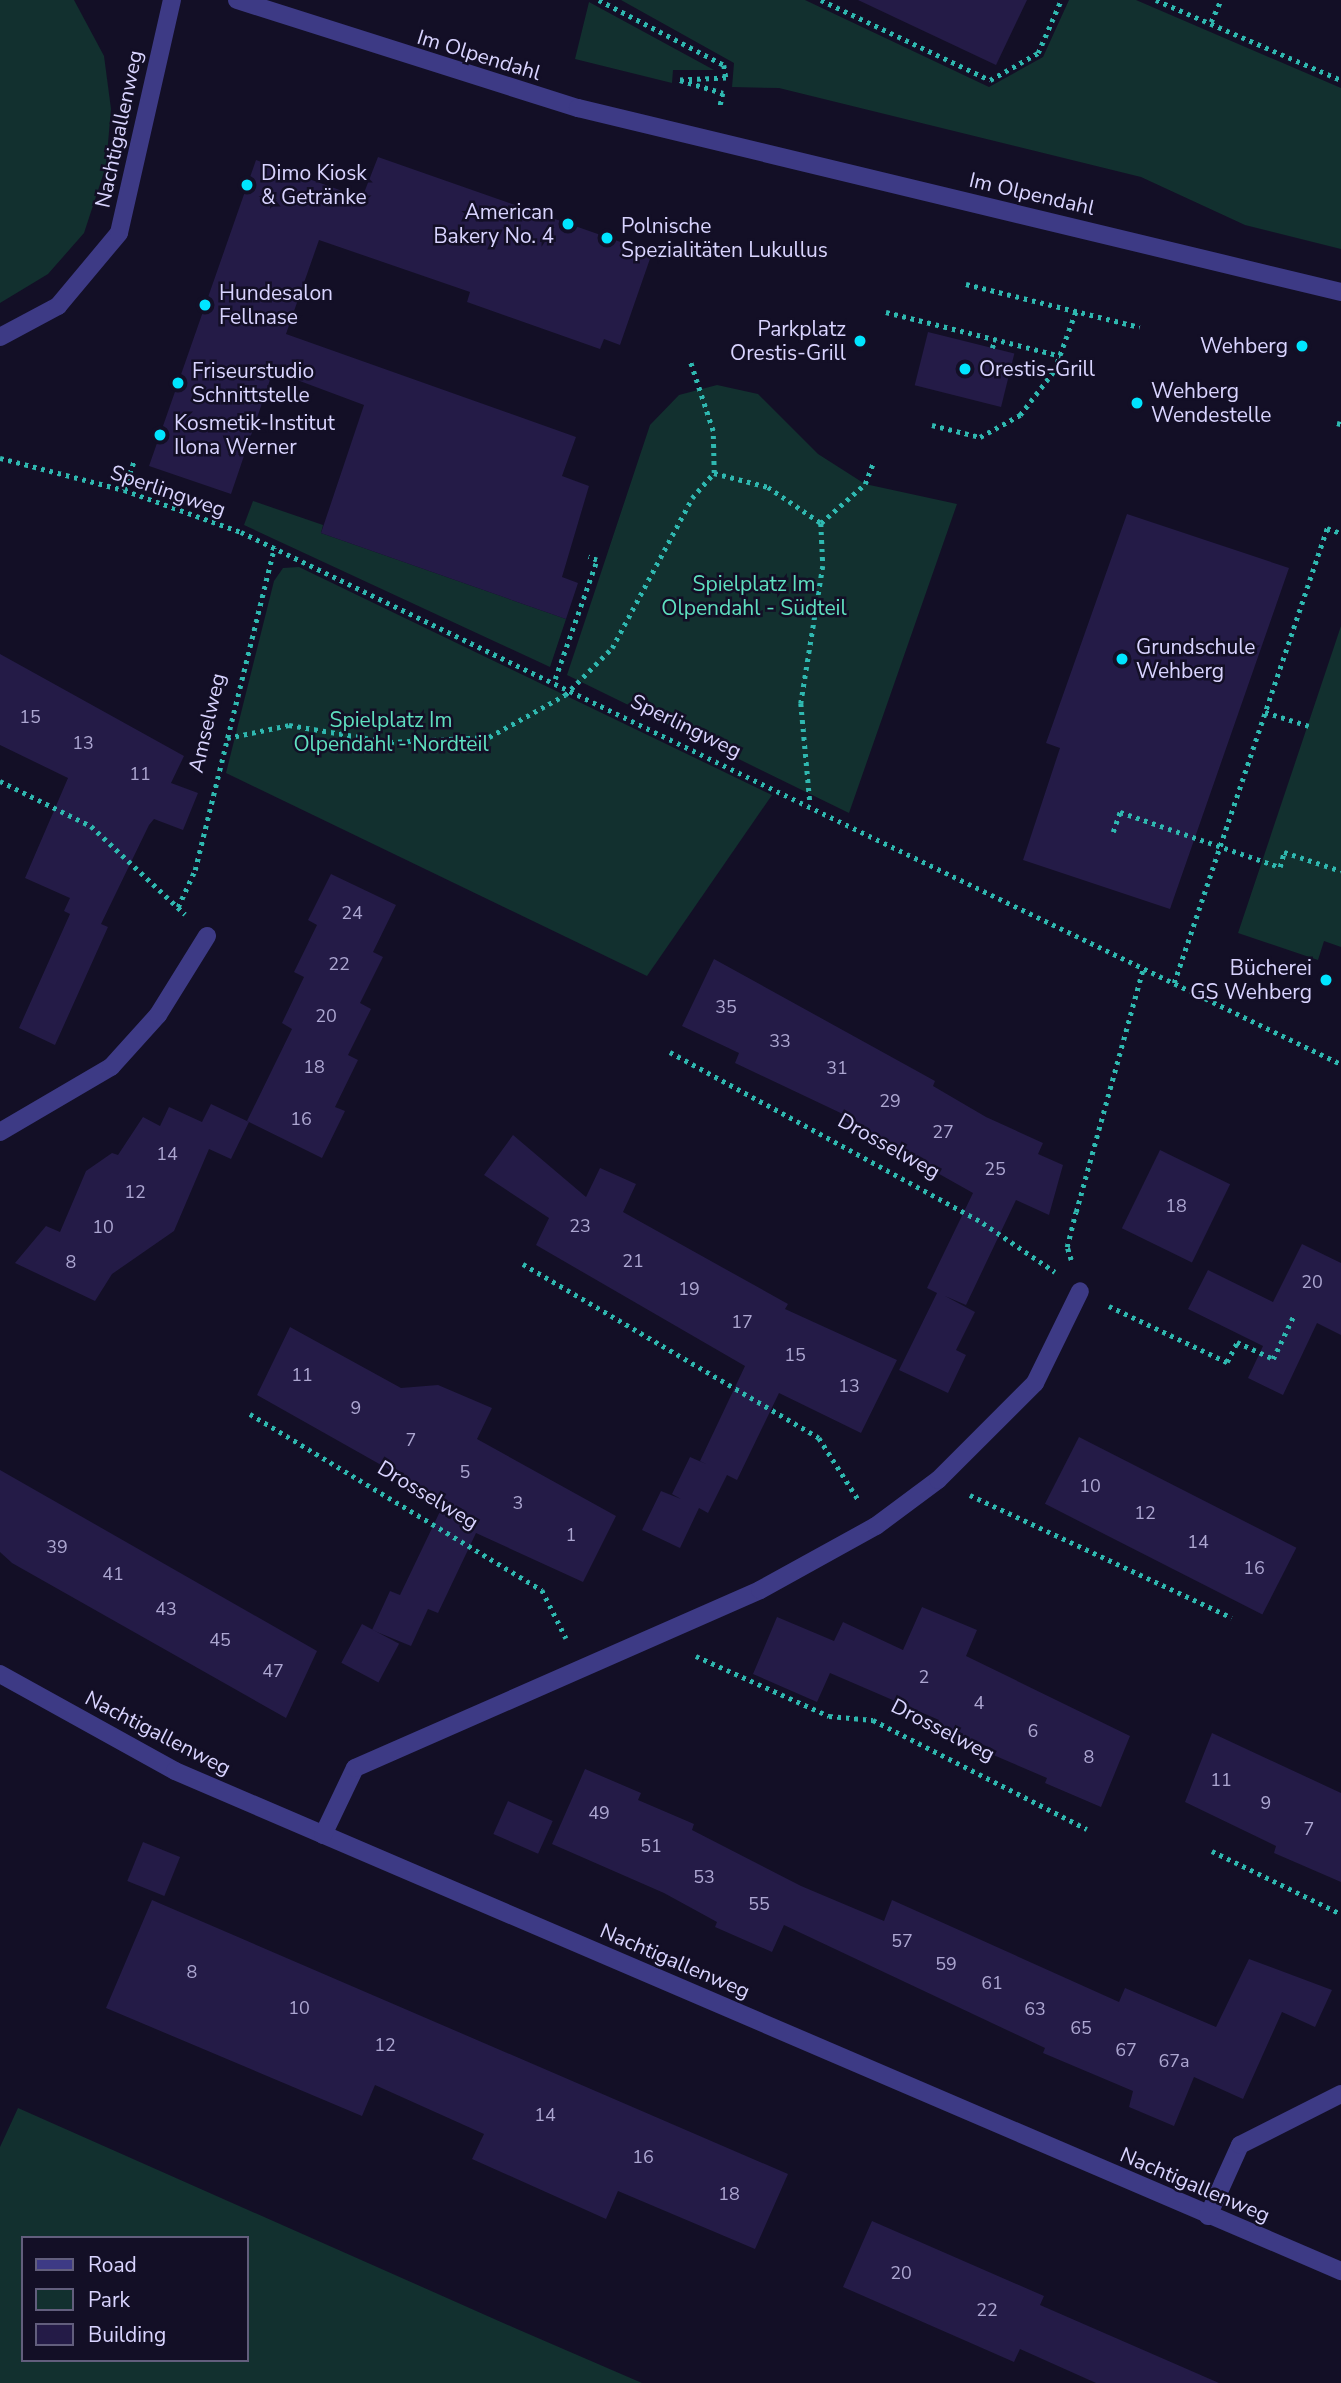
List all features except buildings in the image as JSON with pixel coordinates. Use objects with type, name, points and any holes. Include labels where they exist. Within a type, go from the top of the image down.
[{"type":"street","name":"Nachtigallenweg","points":[[0,337],[58,306],[119,233],[172,0]]},
{"type":"street","name":"Im Olpendahl","points":[[237,0],[438,67],[712,142],[1341,292]]},
{"type":"street","points":[[0,1132],[111,1068],[158,1015],[207,936]]},
{"type":"street","points":[[323,1835],[355,1768],[657,1638],[876,1526],[938,1479],[1035,1383],[1080,1291]]},
{"type":"street","name":"Nachtigallenweg","points":[[0,1674],[175,1771],[1341,2271]]},
{"type":"street","points":[[1208,2216],[1240,2145],[1341,2094]]},
{"type":"path","points":[[599,0],[724,65],[726,78],[680,80],[723,93],[712,142]]},
{"type":"path","points":[[821,0],[990,80],[1038,53],[1061,0]]},
{"type":"path","points":[[1156,0],[1341,80]]},
{"type":"path","points":[[1211,22],[1221,0]]},
{"type":"path","points":[[966,284],[1140,327]]},
{"type":"path","points":[[932,425],[980,437],[1004,426],[1041,389],[1061,356],[1076,311]]},
{"type":"path","points":[[886,312],[1061,356]]},
{"type":"path","points":[[992,348],[995,340]]},
{"type":"path","points":[[227,738],[289,725],[390,742],[489,737],[572,687],[612,648],[692,498],[714,473],[713,431],[690,361]]},
{"type":"path","name":"Sperlingweg","points":[[0,458],[124,490],[274,548],[572,687],[1341,1064]]},
{"type":"path","points":[[124,490],[134,460]]},
{"type":"path","points":[[821,523],[865,484],[873,463]]},
{"type":"path","points":[[714,473],[768,487],[821,523]]},
{"type":"path","points":[[810,803],[801,703],[823,566],[821,523]]},
{"type":"path","points":[[1174,983],[1327,528],[1341,533]]},
{"type":"path","name":"Amselweg","points":[[178,907],[190,891],[274,548]]},
{"type":"path","points":[[555,679],[597,560],[588,557]]},
{"type":"path","points":[[1265,712],[1308,726]]},
{"type":"path","points":[[0,781],[91,826],[207,936]]},
{"type":"path","points":[[1114,832],[1120,813],[1280,867],[1284,852],[1341,871]]},
{"type":"path","points":[[1080,1291],[1067,1247],[1143,969]]},
{"type":"path","name":"Drosselweg","points":[[670,1052],[983,1223],[1080,1291],[1227,1362],[1237,1342],[1273,1359],[1294,1315]]},
{"type":"path","points":[[523,1264],[819,1438],[876,1526]]},
{"type":"path","name":"Drosselweg","points":[[250,1414],[542,1590],[582,1671]]},
{"type":"path","points":[[938,1479],[1232,1618]]},
{"type":"path","name":"Drosselweg","points":[[657,1638],[829,1716],[873,1720],[1087,1829]]},
{"type":"path","points":[[1212,1852],[1341,1913]]},
{"type":"green space","points":[[0,0],[74,0],[104,56],[111,109],[106,166],[84,233],[48,274],[0,303]]},
{"type":"green space","points":[[621,0],[805,0],[989,87],[1043,57],[1069,0],[1136,0],[1341,88],[1341,249],[1245,225],[1141,177],[779,88],[732,87],[734,63]]},
{"type":"green space","points":[[589,2],[714,70],[673,70],[672,83],[575,59]]},
{"type":"green space","name":"Spielplatz Im Olpendahl - Südteil","points":[[717,385],[758,394],[818,454],[865,484],[957,504],[849,813],[567,675],[650,425],[679,395]]},
{"type":"green space","points":[[253,501],[323,525],[321,533],[566,619],[550,667],[244,525]]},
{"type":"green space","name":"Spielplatz Im Olpendahl - Nordteil","points":[[299,567],[772,795],[647,976],[226,773],[274,581],[283,568]]},
{"type":"green space","points":[[1341,626],[1341,947],[1324,941],[1318,960],[1238,933]]},
{"type":"green space","points":[[18,2108],[642,2383],[0,2383],[0,2147]]},
{"type":"place","name":"Dimo Kiosk & Getränke","points":[[247,185]]},
{"type":"place","name":"American Bakery No. 4","points":[[568,224]]},
{"type":"place","name":"Polnische Spezialitäten Lukullus","points":[[607,238]]},
{"type":"place","name":"Hundesalon Fellnase","points":[[205,305]]},
{"type":"place","name":"Parkplatz Orestis-Grill","points":[[860,341]]},
{"type":"place","name":"Wehberg","points":[[1302,346]]},
{"type":"place","name":"Orestis-Grill","points":[[965,369]]},
{"type":"place","name":"Friseurstudio Schnittstelle","points":[[178,383]]},
{"type":"place","name":"Wehberg Wendestelle","points":[[1137,403]]},
{"type":"place","name":"Kosmetik-Institut Ilona Werner","points":[[160,435]]},
{"type":"place","name":"Grundschule Wehberg","points":[[1122,659]]},
{"type":"place","name":"Bücherei GS Wehberg","points":[[1326,980]]}]
